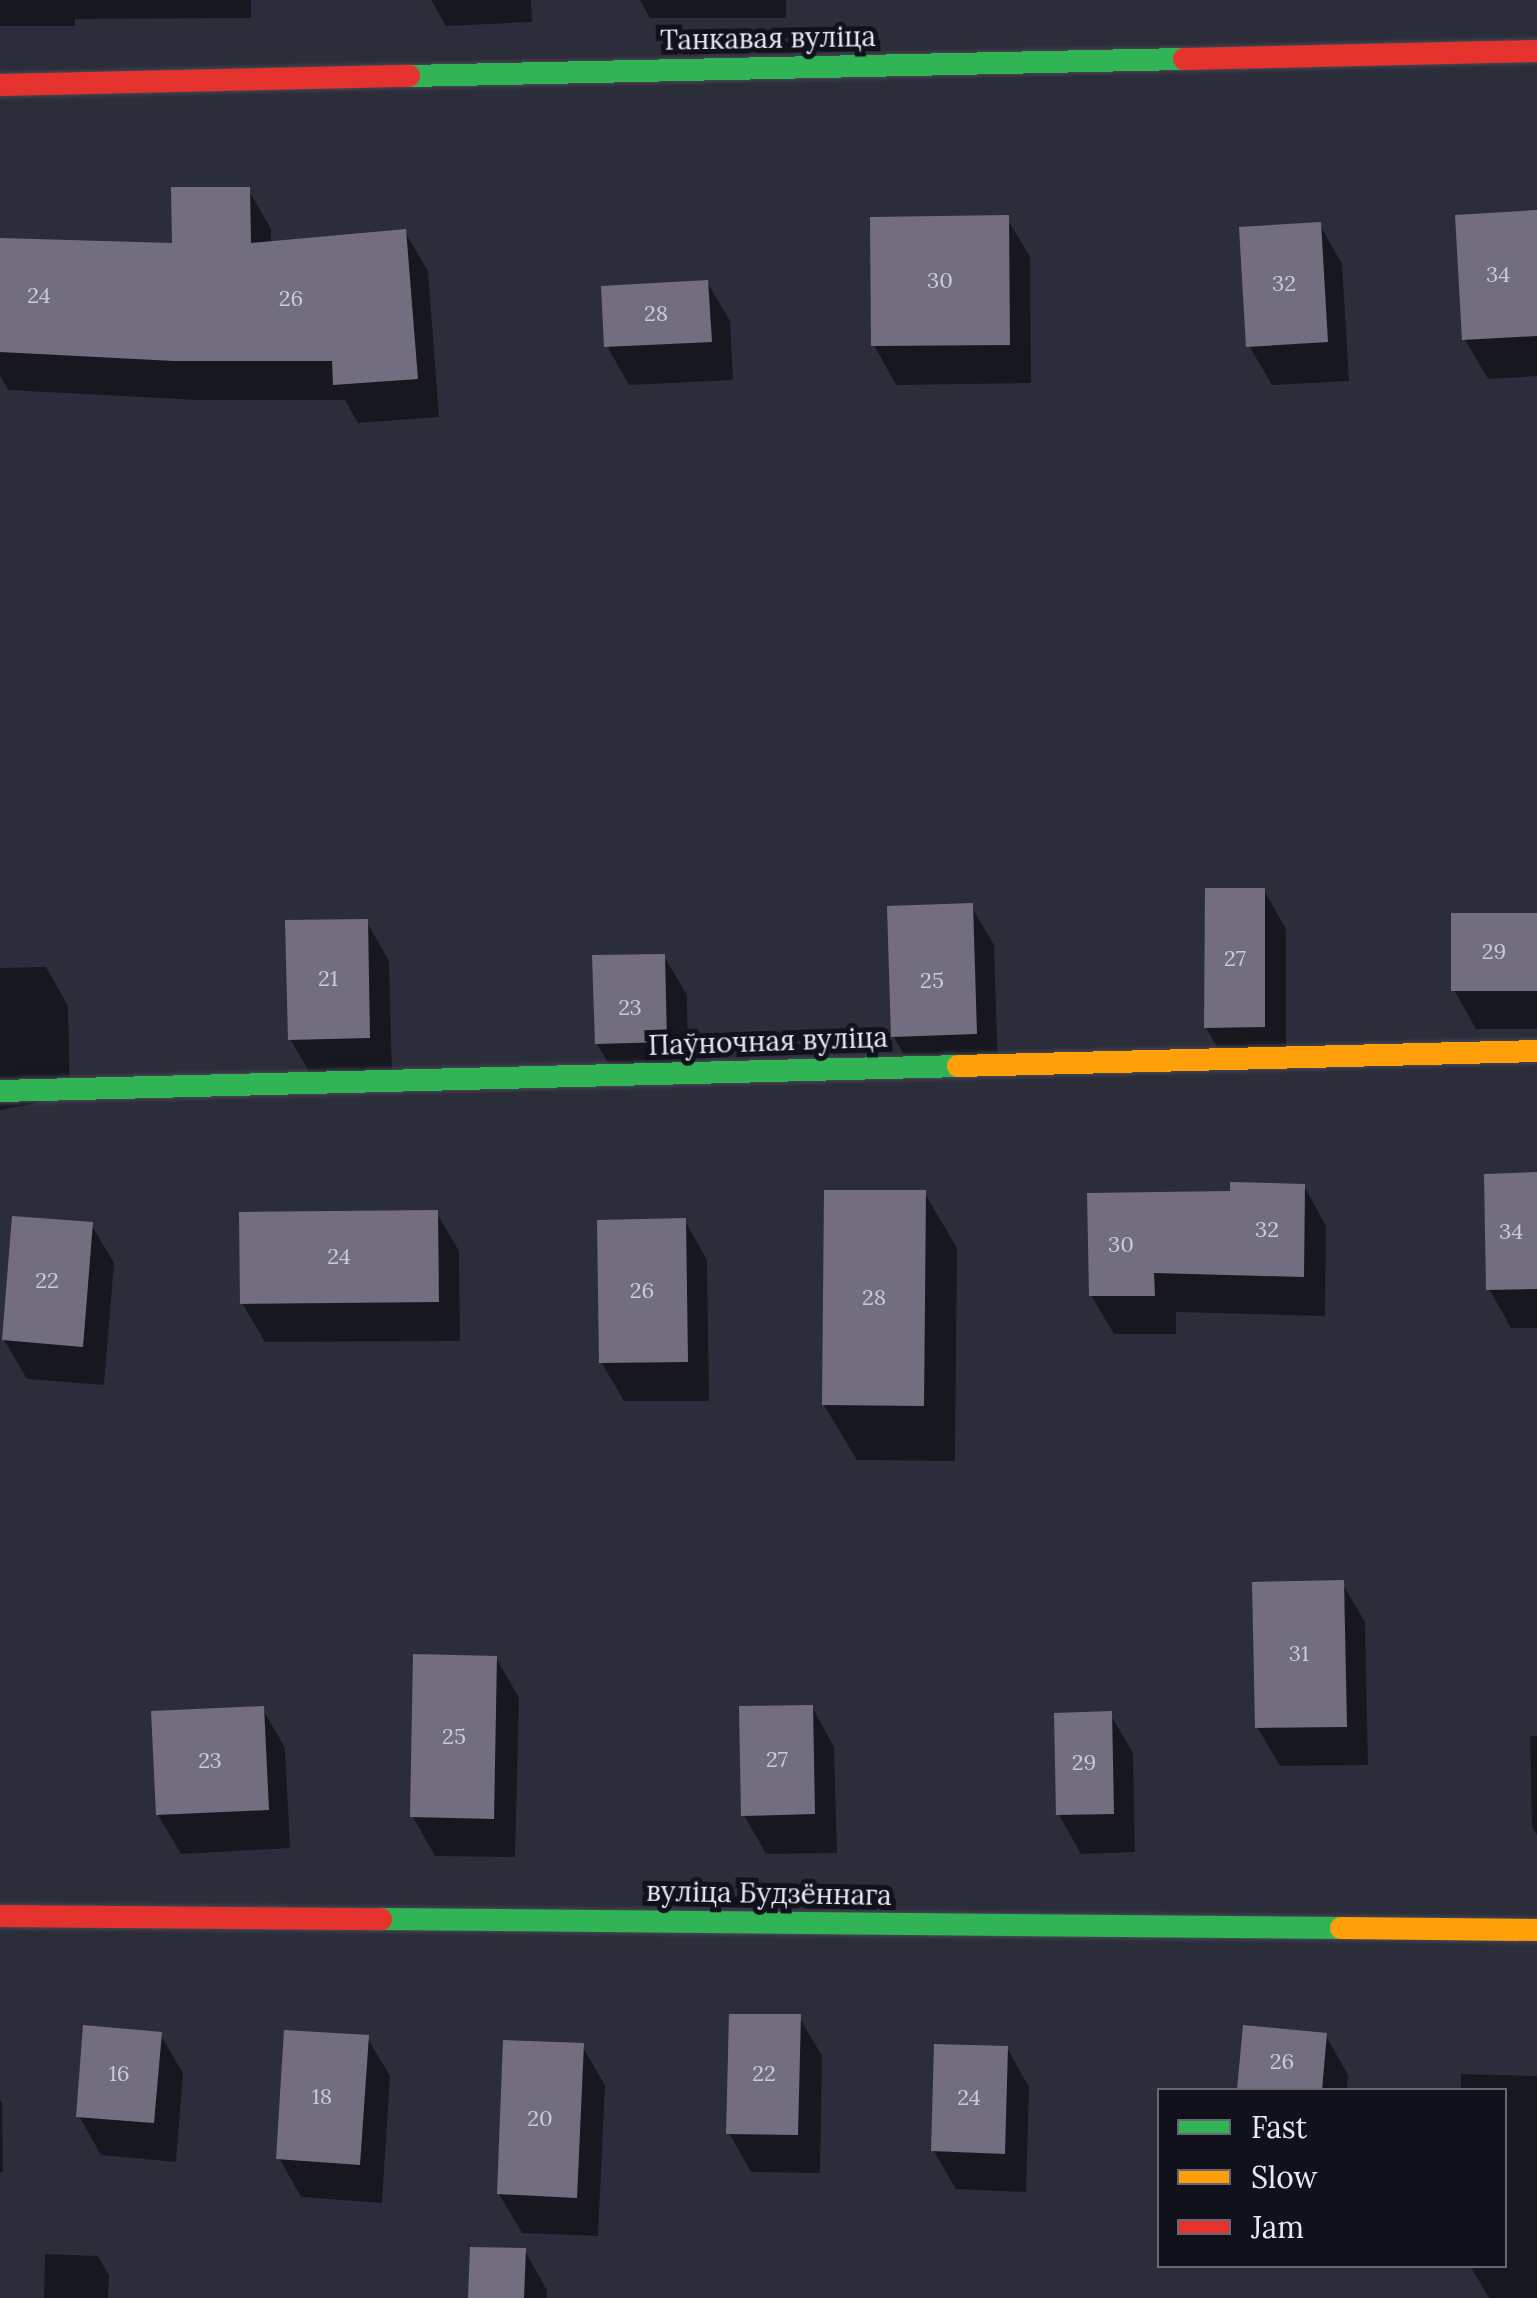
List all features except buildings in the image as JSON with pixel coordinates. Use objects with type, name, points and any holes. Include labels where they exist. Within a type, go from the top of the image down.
[{"type":"street","name":"Танкавая вуліца","points":[[0,85],[1537,50]]},
{"type":"street","name":"Паўночная вуліца","points":[[0,1092],[1537,1051]]},
{"type":"street","name":"вуліца Будзённага","points":[[0,1916],[1537,1930]]},
{"type":"traffic: fast","points":[[409,76],[1184,59]]},
{"type":"traffic: fast","points":[[0,1091],[958,1066]]},
{"type":"traffic: fast","points":[[381,1919],[1341,1928]]},
{"type":"traffic: slow","points":[[958,1066],[1537,1051]]},
{"type":"traffic: slow","points":[[1341,1928],[1537,1930]]},
{"type":"traffic: jam","points":[[1184,59],[1537,51]]},
{"type":"traffic: jam","points":[[0,85],[409,76]]},
{"type":"traffic: jam","points":[[0,1916],[381,1919]]}]
